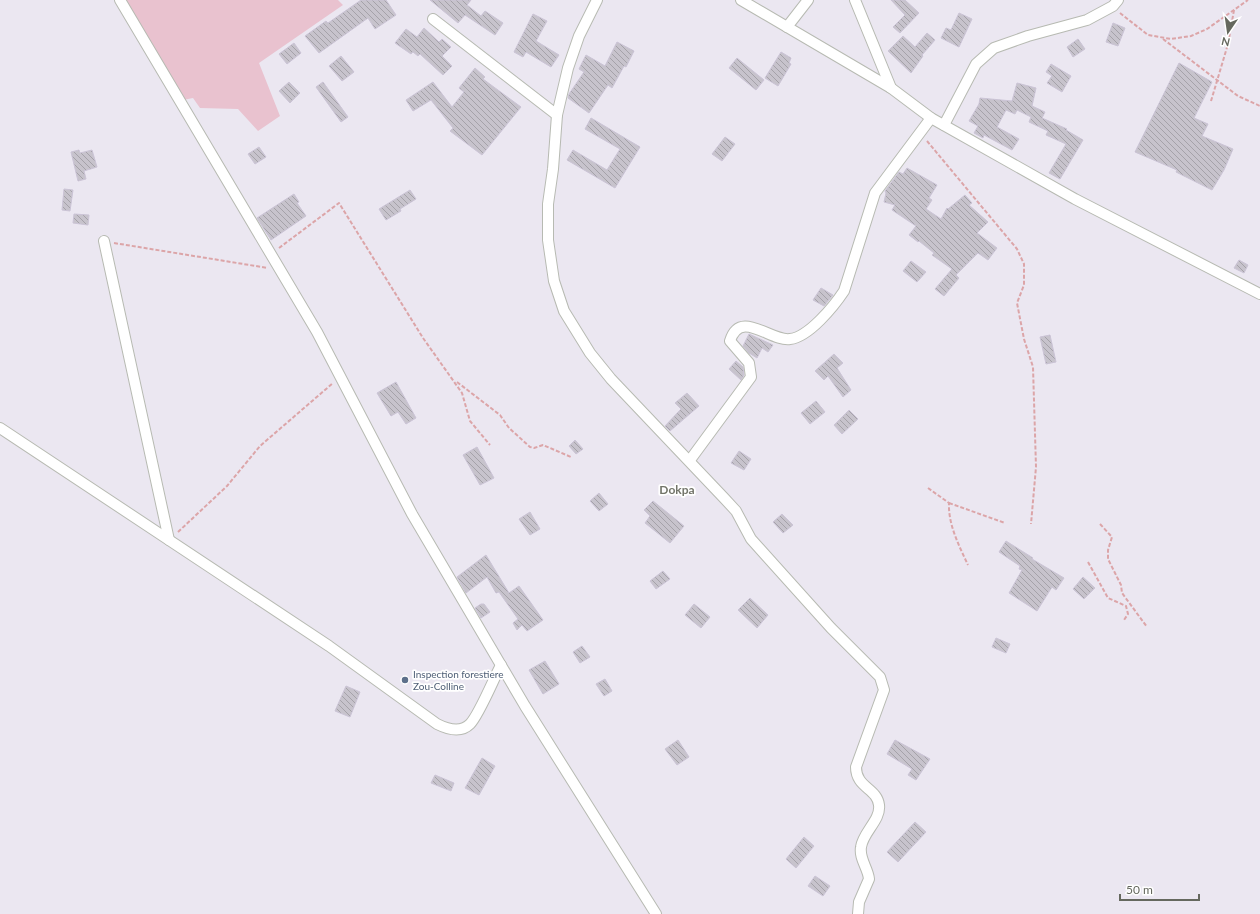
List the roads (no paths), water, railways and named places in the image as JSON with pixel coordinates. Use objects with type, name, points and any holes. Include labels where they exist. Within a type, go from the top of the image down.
[{"type":"street","points":[[120,0],[317,332],[412,514],[501,665],[656,914]]},
{"type":"street","points":[[597,0],[577,42],[568,68],[557,115],[553,169],[548,204],[548,240],[554,282],[564,311],[583,342],[610,379],[690,460],[736,511],[751,539],[831,628],[880,677],[883,683],[884,690],[856,767],[856,774],[860,782],[877,798],[879,809],[860,846],[861,855],[870,879],[859,902],[858,914]]},
{"type":"street","points":[[741,0],[891,88],[931,118],[1075,199],[1260,294]]},
{"type":"street","points":[[787,27],[808,0]]},
{"type":"street","points":[[855,0],[891,88]]},
{"type":"street","points":[[944,125],[976,64],[994,48],[1028,36],[1087,20],[1116,3]]},
{"type":"street","points":[[433,19],[557,115]]},
{"type":"street","points":[[690,460],[751,377],[749,363],[730,341],[732,334],[739,328],[748,326],[760,329],[782,339],[791,339],[803,334],[835,305],[844,291],[875,193],[931,118]]},
{"type":"street","points":[[104,241],[169,540]]},
{"type":"street","points":[[0,428],[329,646],[437,724],[447,729],[459,729],[470,724],[501,665]]},
{"type":"place","name":"Inspection forestiere Zou-Colline","points":[[405,680]]},
{"type":"district","name":"Dokpa","points":[[677,490]]}]
